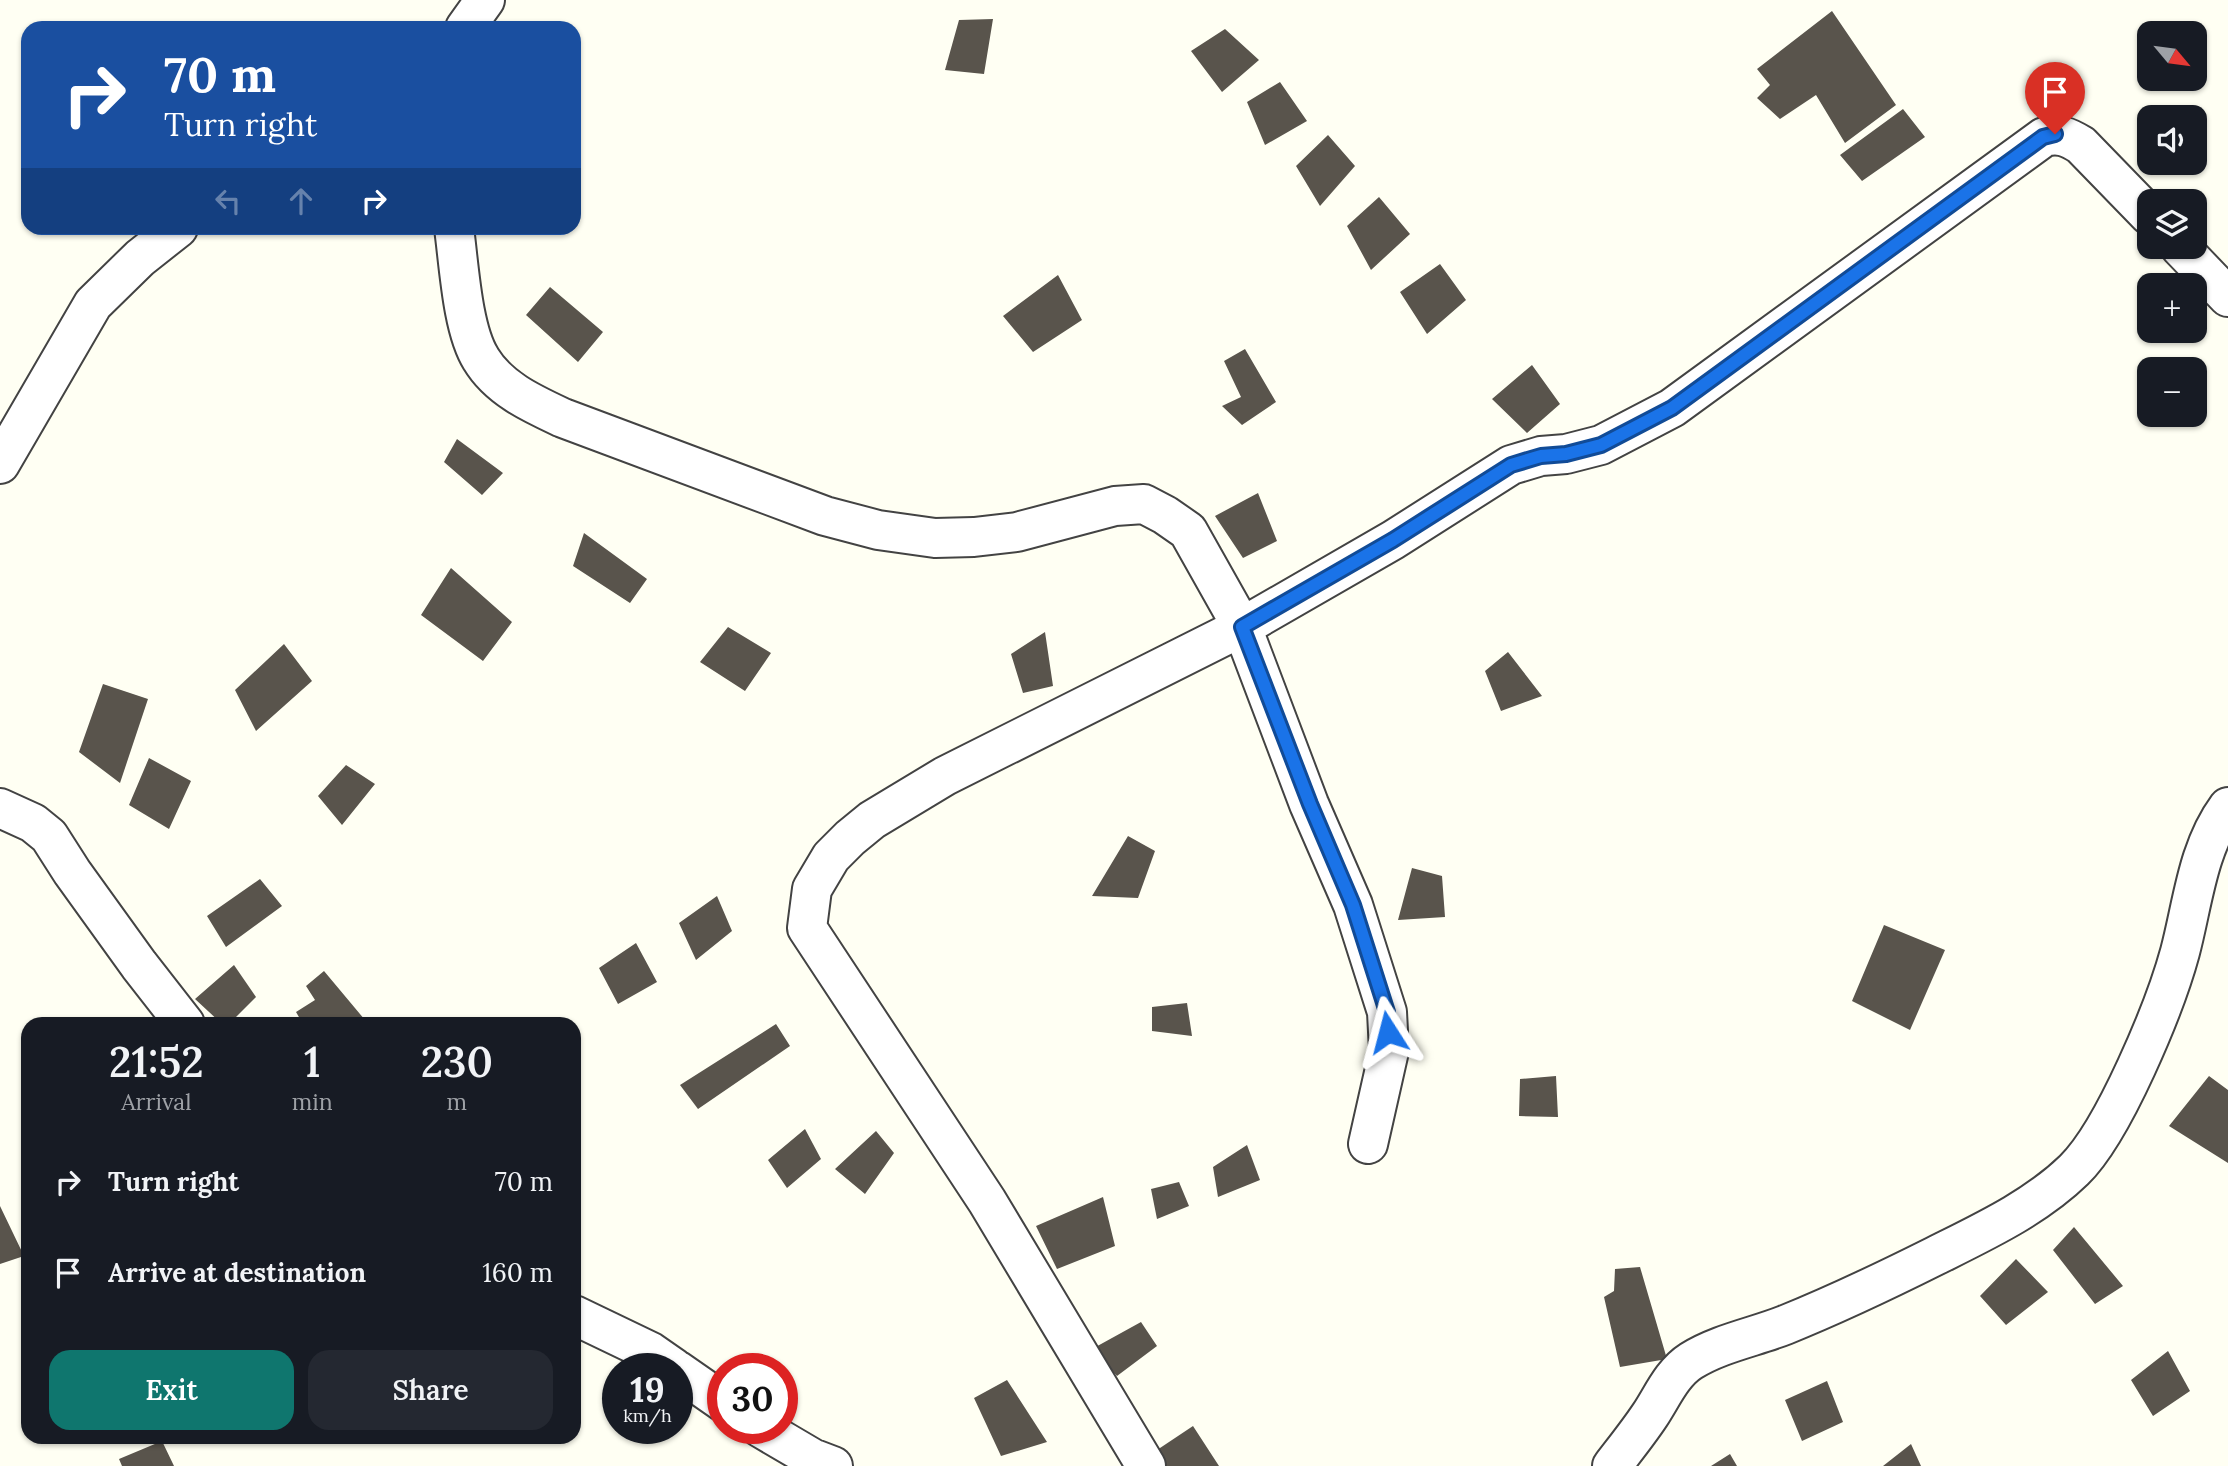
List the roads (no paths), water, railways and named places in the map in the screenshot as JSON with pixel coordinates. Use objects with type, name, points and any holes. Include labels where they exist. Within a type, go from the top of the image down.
[{"type":"street","points":[[470,21],[485,0]]},
{"type":"street","points":[[1146,1466],[987,1201],[807,928],[812,889],[831,857],[873,820],[945,776],[1242,627],[1393,540],[1511,465],[1541,456],[1566,454],[1601,445],[1672,408],[2043,137],[2055,134],[2069,137],[2081,145],[2137,203]]},
{"type":"street","points":[[0,464],[93,304],[140,258],[169,235]]},
{"type":"street","points":[[455,235],[468,325],[481,359],[503,383],[529,402],[563,418],[825,516],[878,530],[935,538],[974,537],[1017,532],[1115,506],[1144,504],[1188,531],[1242,627],[1310,804],[1353,905],[1387,1012],[1389,1051],[1368,1143]]},
{"type":"street","points":[[2192,259],[2228,297]]},
{"type":"street","points":[[1612,1466],[1649,1417],[1674,1377],[1690,1362],[1718,1348],[1768,1332],[1840,1303],[1977,1235],[2046,1194],[2076,1168],[2103,1130],[2143,1049],[2179,954],[2202,857],[2214,825],[2228,807]]},
{"type":"street","points":[[0,808],[33,823],[49,836],[79,882],[181,1017]]},
{"type":"street","points":[[581,1318],[650,1353]]},
{"type":"street","points":[[788,1444],[833,1466]]}]
